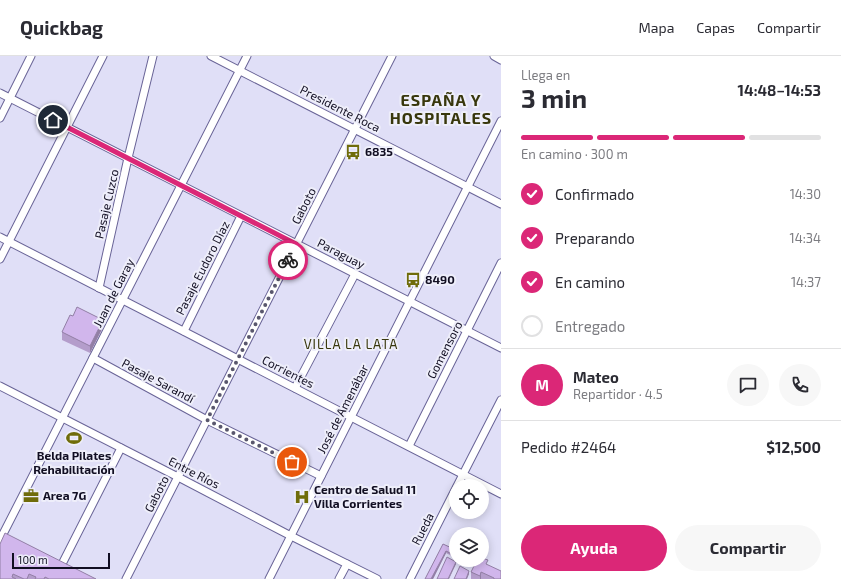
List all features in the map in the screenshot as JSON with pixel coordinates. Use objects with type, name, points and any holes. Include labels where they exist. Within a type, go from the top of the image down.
[{"type":"street","points":[[0,118],[31,56]]},
{"type":"street","points":[[0,259],[103,56]]},
{"type":"street","name":"Pasaje Cuzco","points":[[99,288],[128,158],[153,56]]},
{"type":"street","name":"Presidente Roca","points":[[211,56],[501,204]]},
{"type":"street","name":"Juan de Garay","points":[[2,540],[62,418],[247,56]]},
{"type":"street","name":"Gaboto","points":[[126,579],[392,56]]},
{"type":"street","points":[[494,56],[501,60]]},
{"type":"street","name":"Paraguay","points":[[0,93],[501,348]]},
{"type":"street","name":"José de Amenábar","points":[[269,579],[501,121]]},
{"type":"street","name":"Pasaje Eudoro Díaz","points":[[184,331],[241,216]]},
{"type":"street","name":"Corrientes","points":[[0,237],[501,494]]},
{"type":"street","name":"Gomensoro","points":[[409,446],[501,263]]},
{"type":"street","points":[[296,388],[355,274]]},
{"type":"street","name":"Pasaje Sarandí","points":[[93,358],[207,420],[321,476]]},
{"type":"street","name":"Entre Ríos","points":[[0,386],[377,579]]},
{"type":"street","name":"Rueda","points":[[461,479],[501,400]]},
{"type":"street","points":[[67,572],[57,567],[120,448]]},
{"type":"street","name":"Rueda","points":[[410,579],[449,503]]},
{"type":"street","points":[[339,579],[347,564]]},
{"type":"building","points":[[77,307],[103,320],[90,346],[62,332],[70,315],[73,316]]},
{"type":"building","points":[[5,533],[96,579],[49,579],[45,577],[44,579],[35,579],[36,577],[29,574],[27,579],[24,579],[13,574],[12,577],[16,579],[0,579],[0,544]]},
{"type":"building","points":[[443,544],[449,547],[449,552],[446,551],[431,579],[425,579]]},
{"type":"building","points":[[447,557],[449,558],[449,567],[454,567],[448,579],[437,579]]},
{"type":"building","points":[[489,565],[501,571],[501,579],[494,579],[481,572],[480,576],[471,572],[474,567],[489,567]]},
{"type":"building","points":[[460,567],[469,571],[466,579],[454,579]]},
{"type":"way so far","points":[[288,260],[207,420],[292,462]]},
{"type":"place","name":"6835","points":[[353,152]]},
{"type":"place","name":"8490","points":[[413,280]]},
{"type":"place","name":"Belda Pilates Rehabilitación","points":[[74,438]]},
{"type":"place","name":"Area 7G","points":[[31,496]]},
{"type":"place","name":"Centro de Salud 11 Villa Corrientes","points":[[302,497]]},
{"type":"district","name":"ESPAÑA Y HOSPITALES","points":[[441,109]]},
{"type":"district","name":"VILLA LA LATA","points":[[351,344]]},
{"type":"route","points":[[53,120],[296,244],[288,260]]}]
